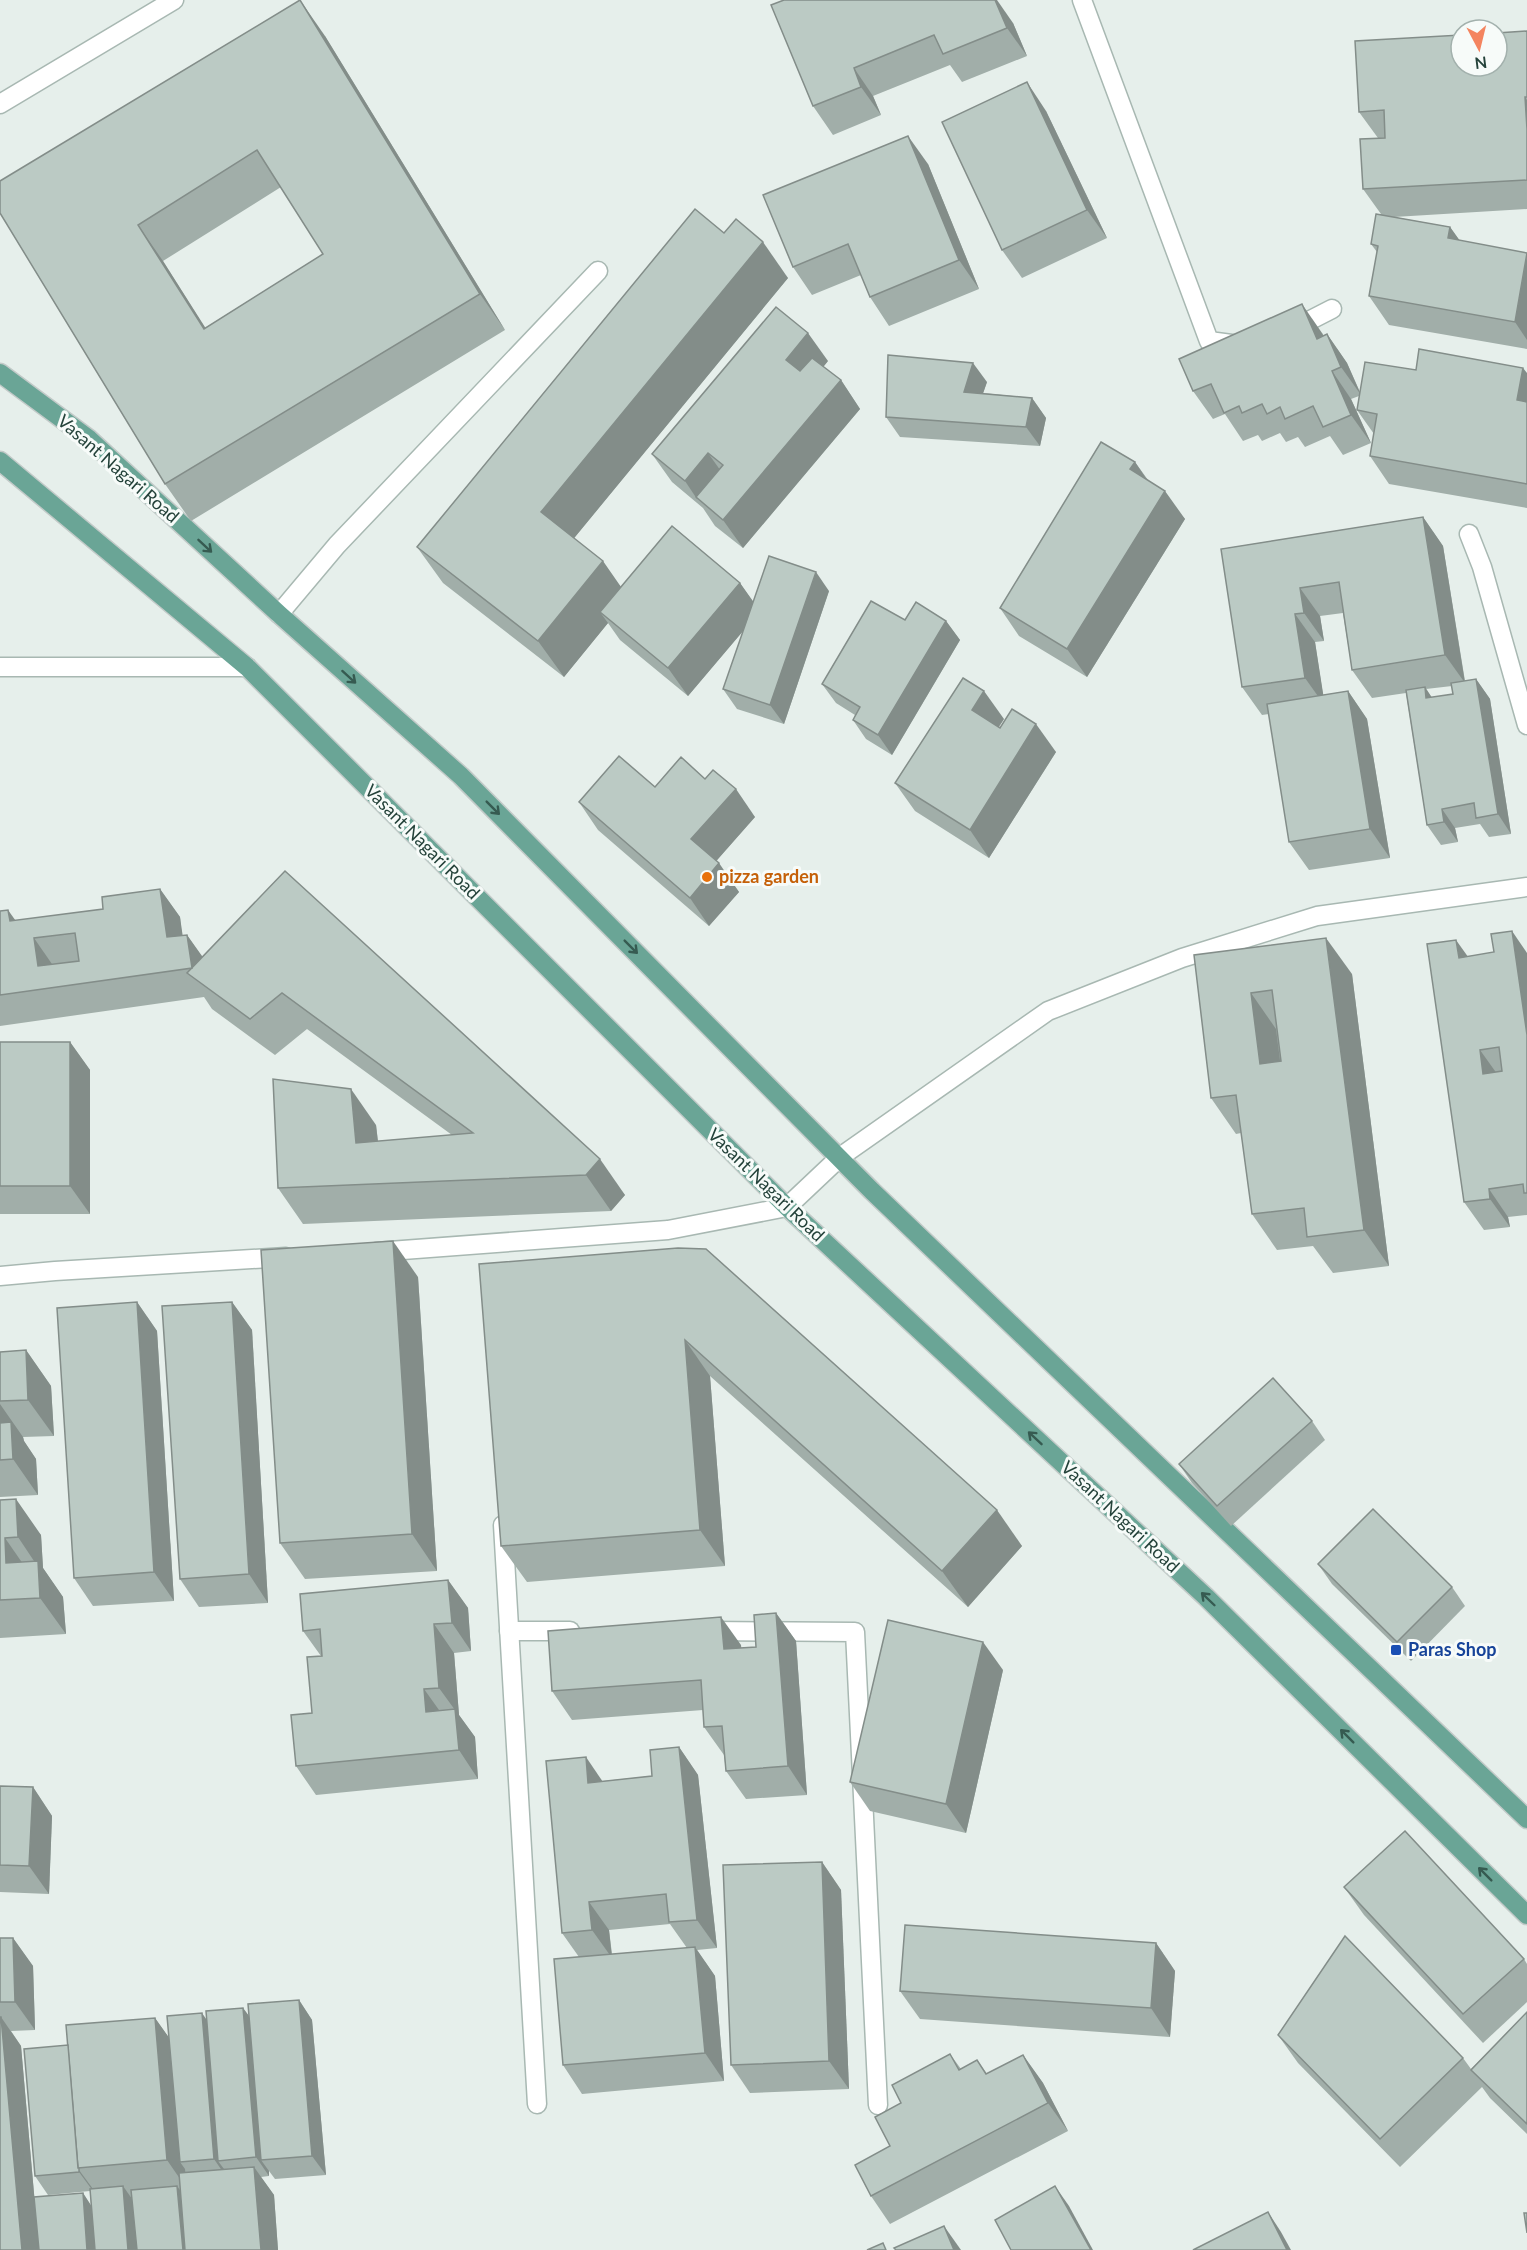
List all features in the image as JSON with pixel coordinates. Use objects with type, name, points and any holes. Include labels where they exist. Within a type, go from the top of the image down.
[{"type":"main road","name":"Vasant Nagari Road","points":[[0,373],[88,439],[279,614],[461,776],[907,1224],[1527,1819]]},
{"type":"main road","name":"Vasant Nagari Road","points":[[0,461],[247,667],[787,1207],[1206,1597],[1527,1915]]},
{"type":"street","points":[[0,104],[174,0]]},
{"type":"street","points":[[1082,0],[1209,340],[1246,346],[1257,342]]},
{"type":"street","points":[[279,614],[337,545],[598,271]]},
{"type":"street","points":[[1279,334],[1332,309]]},
{"type":"street","points":[[1469,534],[1482,567],[1527,725]]},
{"type":"street","points":[[0,667],[247,667]]},
{"type":"street","points":[[354,1253],[487,1251],[668,1230],[787,1207],[840,1157],[1048,1011],[1182,958],[1317,916],[1527,887]]},
{"type":"street","points":[[0,1276],[55,1270],[307,1256]]},
{"type":"street","points":[[501,1503],[537,2104]]},
{"type":"street","points":[[509,1631],[592,1631]]},
{"type":"street","points":[[688,1631],[855,1632],[878,2105]]},
{"type":"building","points":[[300,0],[480,294],[165,484],[0,213],[0,181]],"holes":[[[257,150],[323,254],[204,329],[138,225]]]},
{"type":"building","points":[[784,0],[995,0],[1007,28],[943,54],[934,35],[854,68],[861,87],[813,106],[771,5]]},
{"type":"building","points":[[1527,31],[1527,97],[1525,97],[1527,180],[1363,189],[1360,139],[1385,138],[1384,110],[1359,112],[1355,41],[1449,36],[1449,78],[1509,78],[1509,32]]},
{"type":"building","points":[[1027,82],[1087,210],[1002,250],[942,122]]},
{"type":"building","points":[[908,136],[959,260],[870,297],[848,244],[793,267],[763,195]]},
{"type":"building","points":[[695,209],[724,233],[736,219],[763,242],[541,512],[603,561],[538,641],[417,547]]},
{"type":"building","points":[[1376,214],[1450,227],[1448,238],[1527,253],[1515,322],[1369,296],[1378,246],[1371,244]]},
{"type":"building","points":[[1302,304],[1317,339],[1327,334],[1341,367],[1332,371],[1351,415],[1323,427],[1313,406],[1285,419],[1280,407],[1267,414],[1262,404],[1242,413],[1239,406],[1224,413],[1211,384],[1193,391],[1179,359]]},
{"type":"building","points":[[776,307],[808,333],[786,360],[800,371],[812,358],[841,380],[723,520],[696,497],[723,465],[708,453],[685,481],[652,454]]},
{"type":"building","points":[[1419,349],[1523,368],[1517,400],[1527,402],[1527,484],[1370,456],[1377,414],[1357,410],[1365,362],[1416,370]]},
{"type":"building","points":[[888,355],[973,363],[964,392],[1032,398],[1026,427],[886,417]]},
{"type":"building","points":[[1101,442],[1135,462],[1130,469],[1165,491],[1067,649],[1000,608]]},
{"type":"building","points":[[1423,517],[1445,655],[1352,670],[1339,582],[1300,588],[1304,613],[1295,614],[1305,678],[1242,687],[1221,549]]},
{"type":"building","points":[[672,526],[740,583],[668,668],[600,612]]},
{"type":"building","points":[[769,556],[816,572],[770,705],[723,689]]},
{"type":"building","points":[[871,601],[905,620],[916,602],[946,621],[878,735],[853,720],[860,707],[822,684]]},
{"type":"building","points":[[963,678],[984,691],[972,710],[1000,728],[1012,709],[1036,724],[970,830],[895,783]]},
{"type":"building","points":[[1476,679],[1498,814],[1476,818],[1474,803],[1442,809],[1444,822],[1427,825],[1406,690],[1425,687],[1426,698],[1453,694],[1451,683]]},
{"type":"building","points":[[1348,691],[1370,829],[1289,842],[1267,704]]},
{"type":"building","points":[[619,756],[655,787],[681,757],[705,779],[713,770],[736,789],[691,839],[719,863],[690,898],[579,802]]},
{"type":"building","points":[[285,871],[600,1159],[586,1175],[278,1188],[273,1079],[351,1089],[356,1143],[473,1133],[282,993],[250,1019],[187,973]]},
{"type":"building","points":[[160,889],[167,937],[187,935],[192,968],[0,995],[0,911],[8,910],[10,921],[103,909],[102,897]],"holes":[[[75,933],[79,961],[38,966],[34,938]]]},
{"type":"building","points":[[1512,931],[1527,1035],[1527,1193],[1524,1193],[1523,1184],[1489,1189],[1490,1199],[1464,1202],[1427,944],[1456,940],[1459,958],[1494,952],[1491,934]],"holes":[[[1499,1047],[1502,1071],[1483,1074],[1480,1050]]]},
{"type":"building","points":[[1326,938],[1364,1230],[1307,1237],[1304,1208],[1252,1214],[1236,1095],[1211,1098],[1194,955]],"holes":[[[1272,990],[1281,1061],[1260,1064],[1251,993]]]},
{"type":"building","points":[[0,1042],[70,1042],[70,1186],[0,1186]]},
{"type":"building","points":[[393,1241],[412,1534],[280,1543],[261,1250]]},
{"type":"building","points":[[678,1248],[706,1249],[997,1510],[942,1571],[685,1340],[700,1530],[501,1546],[479,1264]]},
{"type":"building","points":[[137,1302],[154,1572],[74,1578],[57,1308]]},
{"type":"building","points":[[232,1302],[249,1574],[180,1579],[162,1306]]},
{"type":"building","points":[[26,1350],[28,1400],[0,1401],[0,1352]]},
{"type":"building","points":[[1273,1378],[1312,1421],[1217,1506],[1179,1464]]},
{"type":"building","points":[[11,1422],[13,1459],[0,1460],[0,1423]]},
{"type":"building","points":[[16,1499],[18,1537],[5,1538],[6,1563],[38,1561],[40,1598],[0,1600],[0,1500]]},
{"type":"building","points":[[1373,1509],[1452,1587],[1397,1642],[1318,1564]]},
{"type":"building","points":[[448,1580],[452,1623],[434,1624],[439,1688],[424,1689],[426,1712],[455,1709],[459,1750],[296,1766],[291,1715],[312,1713],[307,1657],[322,1656],[320,1629],[303,1631],[300,1594]]},
{"type":"building","points":[[776,1613],[788,1766],[726,1771],[722,1726],[704,1727],[701,1680],[552,1691],[548,1631],[721,1617],[724,1649],[756,1647],[754,1615]]},
{"type":"building","points":[[888,1620],[983,1642],[946,1804],[850,1782]]},
{"type":"building","points":[[679,1747],[697,1920],[669,1922],[666,1894],[589,1902],[592,1930],[562,1933],[546,1761],[586,1757],[588,1783],[652,1776],[650,1750]]},
{"type":"building","points":[[0,1786],[33,1787],[29,1866],[0,1865]]},
{"type":"building","points":[[1405,1831],[1524,1959],[1463,2014],[1344,1887]]},
{"type":"building","points":[[822,1862],[829,2061],[731,2065],[723,1865]]},
{"type":"building","points":[[905,1925],[1156,1943],[1151,2008],[900,1991]]},
{"type":"building","points":[[1345,1936],[1463,2058],[1380,2139],[1278,2035]]},
{"type":"building","points":[[0,1938],[13,1938],[15,2002],[0,2002]]},
{"type":"building","points":[[695,1947],[705,2053],[563,2065],[554,1959]]},
{"type":"building","points":[[299,2000],[312,2156],[261,2160],[248,2004]]},
{"type":"building","points":[[243,2008],[256,2157],[218,2161],[206,2011]]},
{"type":"building","points":[[1527,2012],[1527,2124],[1471,2070]]},
{"type":"building","points":[[202,2013],[214,2159],[180,2162],[167,2016]]},
{"type":"building","points":[[1,2017],[22,2250],[0,2250]]},
{"type":"building","points":[[155,2018],[167,2160],[78,2168],[66,2025]]},
{"type":"building","points":[[68,2045],[79,2172],[35,2176],[24,2049]]},
{"type":"building","points":[[950,2054],[959,2070],[977,2060],[986,2074],[1023,2055],[1048,2103],[871,2196],[855,2165],[890,2146],[875,2117],[901,2103],[892,2085]]},
{"type":"building","points":[[254,2167],[261,2250],[185,2250],[179,2173]]},
{"type":"building","points":[[123,2186],[128,2250],[95,2250],[90,2189]]},
{"type":"building","points":[[177,2186],[183,2250],[137,2250],[131,2190]]},
{"type":"building","points":[[1055,2186],[1091,2250],[1011,2250],[995,2220]]},
{"type":"building","points":[[83,2193],[87,2250],[39,2250],[34,2197]]},
{"type":"building","points":[[1268,2212],[1287,2250],[1193,2250]]},
{"type":"building","points":[[1524,2213],[1527,2213],[1527,2233]]},
{"type":"building","points":[[944,2226],[954,2250],[896,2250],[894,2248]]},
{"type":"building","points":[[883,2243],[886,2250],[867,2250]]},
{"type":"place","name":"pizza garden","points":[[707,877]]},
{"type":"place","name":"Paras Shop","points":[[1396,1650]]}]
